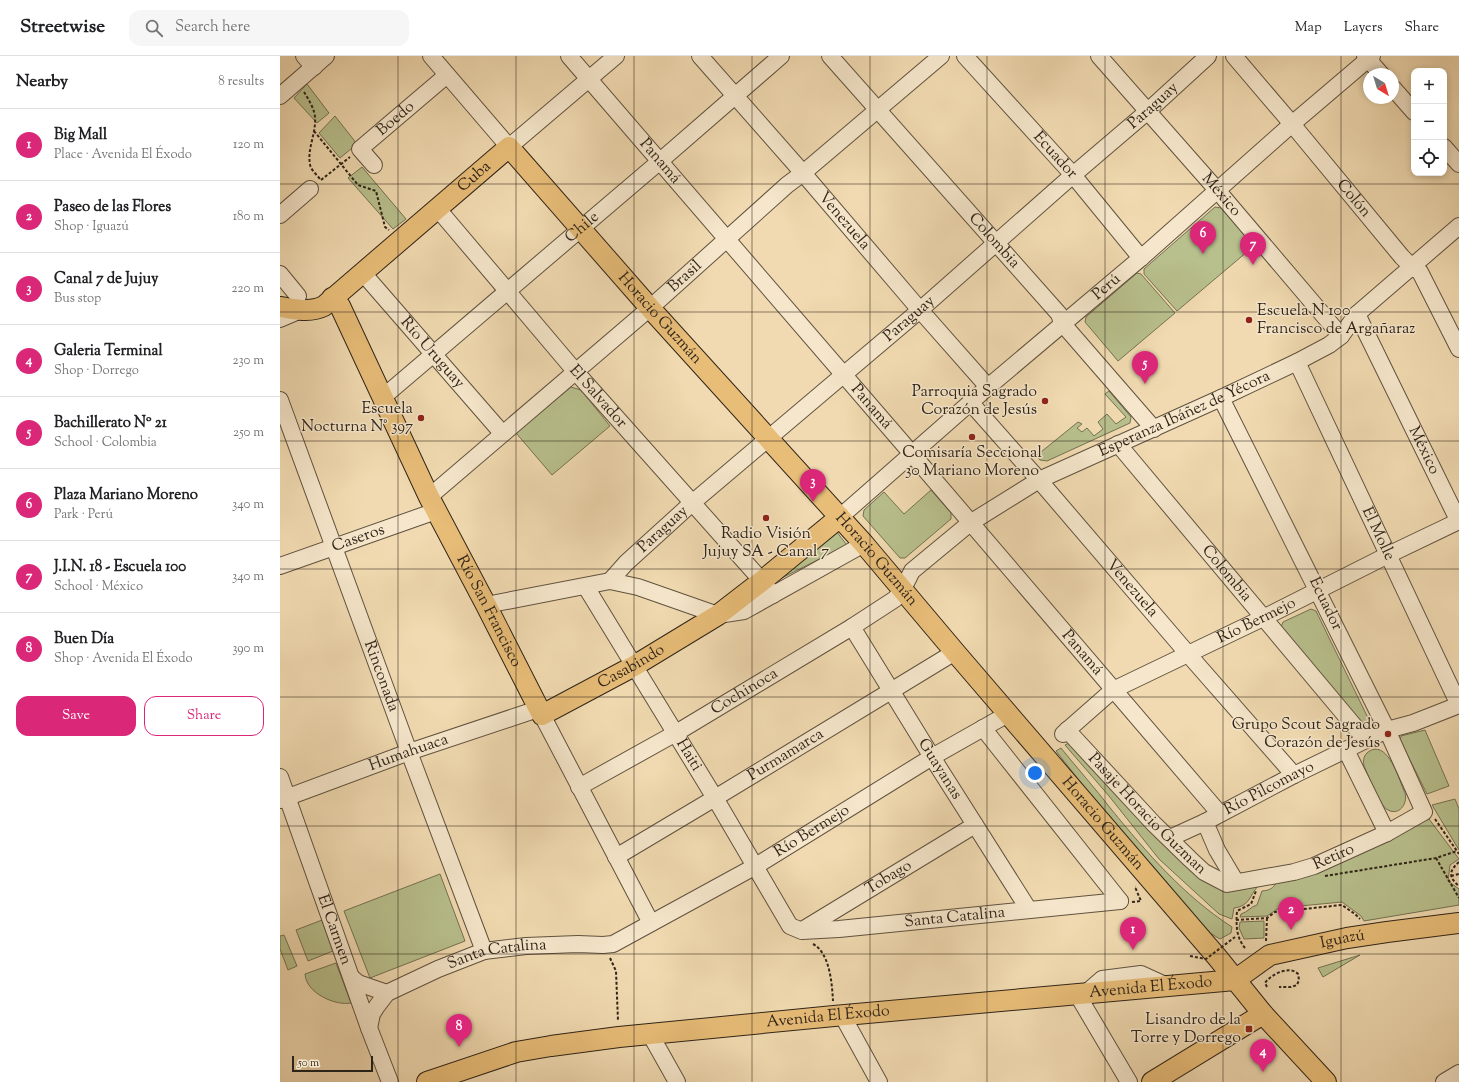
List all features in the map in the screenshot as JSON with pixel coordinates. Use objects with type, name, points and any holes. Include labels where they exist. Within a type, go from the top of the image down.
[{"type":"main road","name":"Cuba","points":[[332,298],[509,147]]},
{"type":"main road","name":"Horacio Guzmán","points":[[509,147],[650,308],[864,544],[1217,957],[1263,1014],[1326,1082]]},
{"type":"main road","points":[[280,307],[293,300],[332,298]]},
{"type":"main road","name":"Río San Francisco","points":[[332,298],[340,306],[432,504],[486,605],[540,712]]},
{"type":"main road","name":"Casabindo","points":[[540,712],[634,666],[718,615],[767,588],[840,517]]},
{"type":"main road","name":"Iguazú","points":[[1235,980],[1270,955],[1347,938],[1459,923]]},
{"type":"main road","points":[[1193,983],[1215,970],[1217,965],[1217,957]]},
{"type":"main road","name":"Avenida El Éxodo","points":[[427,1082],[516,1052],[619,1037],[1165,985],[1235,980]]},
{"type":"main road","points":[[1152,1082],[1263,1014]]},
{"type":"street","points":[[280,96],[297,81],[309,62],[326,56]]},
{"type":"street","name":"Horacio Guzmán","points":[[431,56],[509,147]]},
{"type":"street","name":"Panamá","points":[[568,56],[912,454],[970,524],[1220,814]]},
{"type":"street","name":"Cuba","points":[[509,147],[616,56]]},
{"type":"street","name":"Venezuela","points":[[700,56],[988,387]]},
{"type":"street","name":"Chile","points":[[382,398],[660,162],[781,56]]},
{"type":"street","name":"Colombia","points":[[830,56],[1059,314],[1062,323],[1154,429]]},
{"type":"street","name":"Brasil","points":[[432,504],[502,434],[574,371],[650,308],[787,185],[941,56]]},
{"type":"street","name":"Ecuador","points":[[965,56],[1073,175],[1141,258]]},
{"type":"street","name":"México","points":[[1099,56],[1217,190],[1341,336]]},
{"type":"street","name":"Paraguay","points":[[610,582],[626,563],[692,503],[844,376],[1148,111],[1208,56]]},
{"type":"street","name":"Colón","points":[[1234,56],[1412,267],[1420,272],[1459,349]]},
{"type":"street","points":[[1368,57],[1376,68]]},
{"type":"street","name":"Perú","points":[[840,517],[970,402],[1141,258],[1368,57]]},
{"type":"street","name":"Boedo","points":[[374,165],[360,149],[447,75]]},
{"type":"street","points":[[1399,95],[1411,109]]},
{"type":"street","points":[[1447,150],[1459,164]]},
{"type":"street","points":[[280,215],[316,185]]},
{"type":"street","name":"El Salvador","points":[[437,208],[574,371],[767,588]]},
{"type":"street","name":"Esperanza Ibáñez de Yécora","points":[[903,589],[912,571],[970,524],[1039,480],[1221,398],[1329,345],[1341,336],[1357,314],[1459,226]]},
{"type":"street","name":"Río Uruguay","points":[[362,272],[502,434]]},
{"type":"street","points":[[280,274],[293,300],[280,319]]},
{"type":"street","name":"México","points":[[1357,314],[1459,522]]},
{"type":"street","name":"El Molle","points":[[1297,362],[1459,705]]},
{"type":"street","name":"Ecuador","points":[[1221,398],[1387,730],[1424,812]]},
{"type":"street","name":"Rinconada","points":[[280,400],[409,752],[484,951]]},
{"type":"street","name":"Venezuela","points":[[970,402],[1294,775]]},
{"type":"street","name":"Colombia","points":[[1118,444],[1366,740]]},
{"type":"street","name":"Caseros","points":[[280,566],[334,547],[432,504]]},
{"type":"street","name":"Río Bermejo","points":[[1065,732],[1113,690],[1318,591],[1388,555],[1459,522]]},
{"type":"street","name":"Casabindo","points":[[767,588],[864,544]]},
{"type":"street","points":[[486,605],[610,582],[638,587],[718,615]]},
{"type":"street","name":"Haiti","points":[[586,587],[676,733],[754,867],[799,929]]},
{"type":"street","name":"Cochinoca","points":[[580,787],[676,733],[852,627],[895,599],[903,589]]},
{"type":"street","name":"Guayanas","points":[[852,627],[1029,910]]},
{"type":"street","name":"Purmamarca","points":[[616,857],[955,652]]},
{"type":"street","name":"Río Pilcomayo","points":[[1170,838],[1205,822],[1294,775],[1387,730],[1459,705]]},
{"type":"street","name":"Humahuaca","points":[[284,798],[409,752],[540,712]]},
{"type":"street","name":"Río San Francisco","points":[[540,712],[651,923]]},
{"type":"street","name":"Río Bermejo","points":[[608,945],[754,867],[932,757],[1008,714]]},
{"type":"street","points":[[983,728],[1120,901]]},
{"type":"street","name":"Pasaje Horacio Guzman","points":[[1065,732],[1154,824],[1204,872],[1227,884],[1236,882]]},
{"type":"street","points":[[1346,750],[1387,833]]},
{"type":"street","name":"El Carmen","points":[[280,777],[284,798],[390,1082]]},
{"type":"street","name":"Retiro","points":[[1236,882],[1294,872],[1314,866],[1387,833],[1424,812]]},
{"type":"street","points":[[1205,822],[1217,850],[1236,882]]},
{"type":"street","name":"Tobago","points":[[799,929],[975,825]]},
{"type":"street","name":"Santa Catalina","points":[[799,929],[840,929],[1120,901]]},
{"type":"street","name":"Santa Catalina","points":[[369,1028],[372,1014],[387,993],[438,969],[484,951],[533,946],[578,944],[608,945]]},
{"type":"street","points":[[352,978],[363,985],[387,993]]},
{"type":"street","points":[[1082,993],[1129,1082]]},
{"type":"street","points":[[835,1016],[867,1082]]},
{"type":"street","points":[[835,1016],[879,1082]]},
{"type":"street","points":[[650,1034],[678,1082]]},
{"type":"street","points":[[1444,1082],[1459,1073]]},
{"type":"path","points":[[297,81],[309,100],[315,117],[314,131],[310,147],[310,166],[316,185],[360,149]]},
{"type":"path","points":[[314,131],[358,185],[376,191],[385,228],[402,238]]},
{"type":"path","points":[[1424,812],[1433,817],[1459,854]]},
{"type":"path","points":[[1318,878],[1436,858],[1457,851]]},
{"type":"path","points":[[1436,858],[1459,898]]},
{"type":"path","points":[[1459,862],[1453,867],[1451,873],[1452,881],[1459,886]]},
{"type":"path","points":[[1451,876],[1459,874]]},
{"type":"path","points":[[1120,901],[1140,902],[1141,901],[1135,887],[1138,888],[1142,894]]},
{"type":"path","points":[[1245,948],[1239,941],[1236,920],[1237,911],[1251,904],[1256,890],[1260,888]]},
{"type":"path","points":[[1236,920],[1267,918],[1276,912],[1284,910],[1342,904],[1360,919]]},
{"type":"path","points":[[1267,918],[1266,939],[1270,955]]},
{"type":"path","points":[[799,929],[806,940],[818,946],[825,959],[831,976],[835,1016]]},
{"type":"path","points":[[1190,956],[1206,959],[1238,936]]},
{"type":"path","points":[[608,945],[604,956],[611,958],[616,971],[619,1037]]},
{"type":"path","points":[[1267,987],[1266,983],[1268,978],[1279,973],[1293,970],[1298,974],[1299,980],[1296,985],[1279,987]]},
{"type":"green space","points":[[307,84],[329,113],[317,123],[294,98]]},
{"type":"green space","points":[[335,116],[357,144],[340,158],[319,133]]},
{"type":"green space","points":[[362,167],[406,219],[393,229],[348,178]]},
{"type":"green space","points":[[1215,207],[1221,208],[1254,246],[1177,311],[1144,274],[1144,269]]},
{"type":"green space","points":[[1137,273],[1141,274],[1175,313],[1118,361],[1085,322],[1086,317]]},
{"type":"green space","points":[[571,387],[581,390],[610,426],[552,475],[516,433]]},
{"type":"green space","points":[[1109,391],[1131,417],[1130,423],[1047,461],[1040,460],[1036,456],[1078,422],[1082,424],[1077,428],[1082,432],[1087,428],[1094,436],[1103,429],[1098,422],[1107,414],[1116,424],[1126,417],[1105,394]]},
{"type":"green space","points":[[931,490],[951,513],[951,519],[905,558],[900,558],[863,516],[864,510],[884,492],[904,514]]},
{"type":"green space","points":[[836,531],[847,545],[772,583]]},
{"type":"green space","points":[[1311,609],[1316,611],[1368,718],[1367,722],[1364,724],[1359,723],[1281,627],[1283,622]]},
{"type":"green space","points":[[1425,730],[1449,786],[1427,794],[1400,740],[1401,736]]},
{"type":"green space","points":[[1071,742],[1199,873],[1258,886],[1246,903],[1234,908],[1232,919],[1219,914],[1159,859],[1109,796],[1065,745]]},
{"type":"green space","points":[[1061,748],[1152,857],[1198,902],[1232,927],[1231,933],[1220,939],[1210,933],[1122,835],[1056,751]]},
{"type":"green space","points":[[1375,749],[1381,750],[1390,759],[1405,793],[1406,797],[1404,805],[1399,810],[1392,811],[1384,807],[1374,790],[1364,766],[1365,755],[1369,751]]},
{"type":"green space","points":[[1455,799],[1459,809],[1459,850],[1432,805]]},
{"type":"green space","points":[[1429,819],[1459,859],[1450,865],[1448,881],[1459,889],[1459,905],[1364,921],[1361,916],[1342,902],[1279,908],[1267,916],[1240,917],[1241,914],[1257,905],[1262,891],[1271,889],[1277,881],[1309,876]]},
{"type":"green space","points":[[440,874],[465,941],[370,978],[344,911]]},
{"type":"green space","points":[[322,920],[333,951],[308,961],[296,930]]},
{"type":"green space","points":[[1264,921],[1264,938],[1244,939],[1239,928],[1240,922]]},
{"type":"green space","points":[[284,935],[297,966],[288,970],[280,949],[280,936]]},
{"type":"green space","points":[[1360,955],[1323,977],[1318,968]]},
{"type":"green space","points":[[336,963],[351,1003],[337,1002],[322,997],[310,987],[307,981],[305,974]]},
{"type":"place","name":"Plaza Mariano Moreno","points":[[1203,254]]},
{"type":"place","name":"J.I.N. 18 - Escuela 100","points":[[1253,265]]},
{"type":"place","name":"Escuela N 100 Francisco de Argañaraz","points":[[1249,320]]},
{"type":"place","name":"Bachillerato Nº 21","points":[[1145,384]]},
{"type":"place","name":"Parroquia Sagrado Corazón de Jesús","points":[[1045,401]]},
{"type":"place","name":"Escuela Nocturna N° 397","points":[[421,418]]},
{"type":"place","name":"Comisaría Seccional 30 Mariano Moreno","points":[[972,437]]},
{"type":"place","name":"Canal 7 de Jujuy","points":[[813,502]]},
{"type":"place","name":"Radio Visión Jujuy SA - Canal 7","points":[[766,518]]},
{"type":"place","name":"Grupo Scout Sagrado Corazón de Jesús","points":[[1388,734]]},
{"type":"place","name":"Paseo de las Flores","points":[[1291,930]]},
{"type":"place","name":"Big Mall","points":[[1133,950]]},
{"type":"place","name":"Lisandro de la Torre y Dorrego","points":[[1249,1029]]},
{"type":"place","name":"Buen Día","points":[[459,1047]]},
{"type":"place","name":"Galeria Terminal","points":[[1263,1072]]}]
